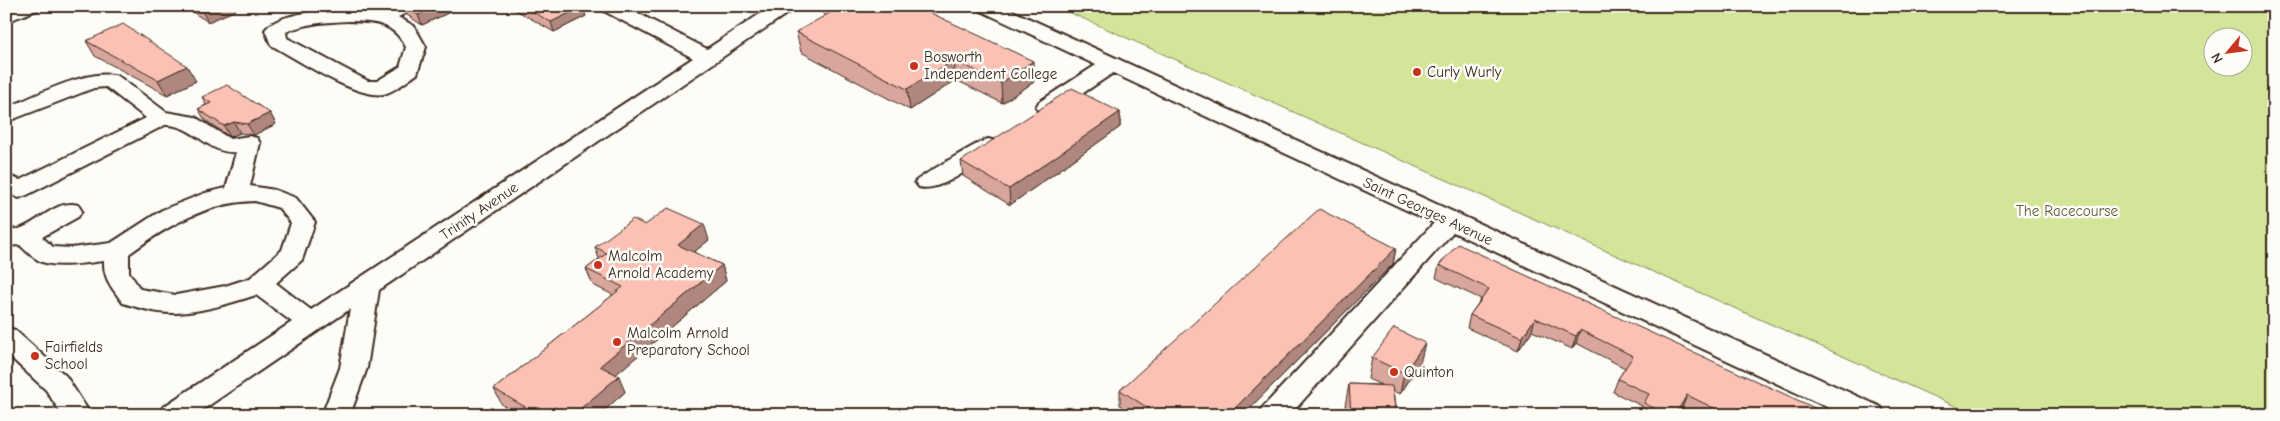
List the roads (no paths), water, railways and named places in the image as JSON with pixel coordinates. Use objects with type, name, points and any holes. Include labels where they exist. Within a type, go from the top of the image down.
[{"type":"street","points":[[6,16],[30,6]]},
{"type":"street","points":[[383,17],[407,30],[416,46],[410,70],[381,88],[364,87],[278,41],[275,30],[289,23],[317,17],[348,15],[383,17],[406,6]]},
{"type":"street","points":[[609,6],[708,58]]},
{"type":"street","name":"Trinity Avenue","points":[[173,415],[785,6]]},
{"type":"street","name":"Saint Georges Avenue","points":[[986,6],[1110,65],[1871,415]]},
{"type":"street","points":[[1028,120],[1110,65]]},
{"type":"street","points":[[8,113],[90,82],[111,80],[161,119]]},
{"type":"street","points":[[6,182],[19,190],[161,119],[172,117],[196,124],[226,146],[250,143],[236,194]]},
{"type":"street","points":[[927,182],[953,169],[1003,136]]},
{"type":"street","points":[[16,237],[48,255],[71,256],[117,251],[146,229],[172,214],[212,199],[236,194],[264,194],[288,203],[303,222],[293,254],[259,284],[228,295],[176,304],[132,297],[116,273],[117,251]]},
{"type":"street","points":[[16,237],[70,211]]},
{"type":"street","points":[[1273,415],[1450,221]]},
{"type":"street","points":[[259,284],[311,323]]},
{"type":"street","points":[[336,415],[345,398],[354,366],[367,285]]},
{"type":"street","points":[[6,337],[56,384],[77,415]]},
{"type":"place","name":"Bosworth Independent College","points":[[914,66]]},
{"type":"place","name":"Curly Wurly","points":[[1417,72]]},
{"type":"place","name":"Malcolm Arnold Academy","points":[[598,265]]},
{"type":"place","name":"Malcolm Arnold Preparatory School","points":[[617,342]]},
{"type":"place","name":"Fairfields School","points":[[35,356]]},
{"type":"place","name":"Quinton","points":[[1394,372]]},
{"type":"park label","name":"The Racecourse","points":[[2067,211]]}]
